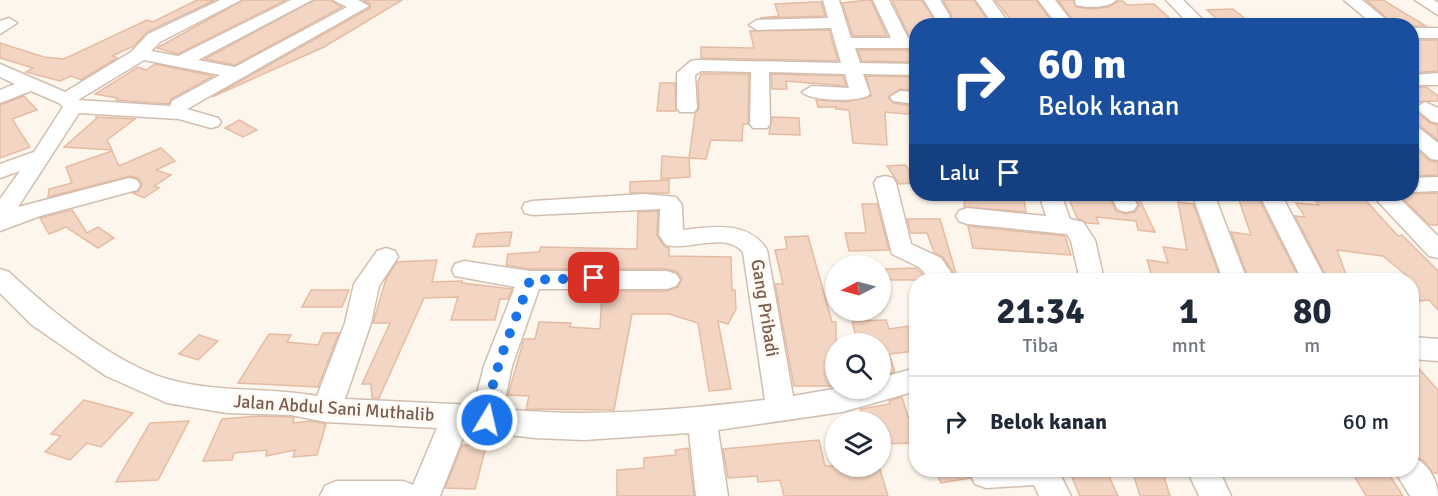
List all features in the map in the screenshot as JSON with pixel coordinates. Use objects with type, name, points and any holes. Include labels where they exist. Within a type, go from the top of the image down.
[{"type":"street","points":[[0,216],[42,156],[69,103],[141,54],[140,51],[154,38],[232,0]]},
{"type":"street","points":[[180,62],[304,0]]},
{"type":"street","points":[[341,0],[367,3]]},
{"type":"street","points":[[812,92],[860,94],[855,68],[831,0]]},
{"type":"street","points":[[881,0],[909,43]]},
{"type":"street","points":[[932,0],[942,16]]},
{"type":"street","points":[[984,0],[997,18]]},
{"type":"street","points":[[1046,0],[1061,18]]},
{"type":"street","points":[[1082,2],[1108,0]]},
{"type":"street","points":[[1174,0],[1193,18]]},
{"type":"street","points":[[1352,0],[1376,18]]},
{"type":"street","points":[[1423,0],[1438,10]]},
{"type":"street","points":[[179,105],[367,3]]},
{"type":"street","points":[[757,25],[838,23]]},
{"type":"street","points":[[1419,33],[1438,33]]},
{"type":"street","points":[[845,43],[909,43]]},
{"type":"street","points":[[141,54],[237,73]]},
{"type":"street","points":[[687,108],[686,73],[689,68],[697,65],[909,70]]},
{"type":"street","points":[[760,65],[760,124]]},
{"type":"street","points":[[0,70],[33,83],[69,103],[181,113],[211,122]]},
{"type":"street","points":[[1419,80],[1438,79]]},
{"type":"street","points":[[0,97],[33,83]]},
{"type":"street","points":[[1419,138],[1438,154]]},
{"type":"street","points":[[0,171],[42,156]]},
{"type":"street","points":[[885,183],[900,248],[923,257],[936,266],[940,273]]},
{"type":"street","points":[[1419,185],[1438,184]]},
{"type":"street","points":[[0,223],[32,210],[129,185]]},
{"type":"street","points":[[1053,201],[1062,225]]},
{"type":"street","points":[[1206,201],[1232,273]]},
{"type":"street","points":[[1274,201],[1310,273]]},
{"type":"street","points":[[1389,201],[1438,250]]},
{"type":"street","name":"Gang Pribadi","points":[[533,208],[665,202],[671,205],[671,235],[674,239],[737,236],[751,243],[755,250],[781,411]]},
{"type":"street","points":[[967,216],[1075,228],[1083,240],[1090,273]]},
{"type":"street","points":[[326,410],[358,323],[367,284],[386,257]]},
{"type":"street","points":[[464,270],[530,280],[667,280]]},
{"type":"street","name":"Jalan Abdul Sani Muthalib","points":[[0,278],[41,318],[116,368],[167,391],[227,401],[291,403],[326,410],[457,416],[584,427],[702,420],[781,411],[842,400],[909,382]]},
{"type":"street","points":[[487,420],[488,402],[500,360],[530,280]]},
{"type":"street","points":[[1419,349],[1438,350]]},
{"type":"street","points":[[424,496],[457,416]]},
{"type":"street","points":[[702,420],[712,496]]},
{"type":"street","points":[[986,480],[1005,477]]},
{"type":"street","points":[[1046,477],[1055,496]]},
{"type":"street","points":[[1206,477],[1215,496]]},
{"type":"street","points":[[336,496],[404,496]]},
{"type":"building","points":[[197,0],[215,0],[147,32],[134,46],[112,56],[117,58],[81,80],[71,76],[60,81],[26,72],[33,68],[0,58],[0,43],[44,57],[64,59],[147,20],[153,22]]},
{"type":"building","points":[[243,0],[286,0],[178,54],[157,48]]},
{"type":"building","points":[[314,0],[331,0],[342,7],[235,65],[205,59]]},
{"type":"building","points":[[363,0],[402,0],[324,47],[212,97],[370,8],[370,4]]},
{"type":"building","points":[[871,0],[887,36],[853,36],[842,3]]},
{"type":"building","points":[[892,0],[922,0],[933,18],[909,18],[909,36]]},
{"type":"building","points":[[943,0],[974,0],[986,18],[951,18]]},
{"type":"building","points":[[995,0],[1036,0],[1049,18],[1010,18]]},
{"type":"building","points":[[1058,0],[1073,0],[1076,7],[1092,9],[1109,7],[1118,1],[1123,1],[1127,5],[1154,4],[1169,18],[1071,18]]},
{"type":"building","points":[[1366,0],[1383,0],[1413,18],[1387,18]]},
{"type":"building","points":[[821,2],[825,16],[760,18],[779,16],[775,4]]},
{"type":"building","points":[[1233,9],[1244,18],[1216,18],[1207,10]]},
{"type":"building","points":[[829,30],[838,61],[701,58],[701,47],[754,48],[750,31]]},
{"type":"building","points":[[1419,40],[1438,40],[1438,71],[1419,72]]},
{"type":"building","points":[[858,50],[909,50],[909,62],[862,61]]},
{"type":"building","points":[[155,64],[213,76],[171,99],[169,104],[116,100],[118,98],[95,94],[138,67],[146,70]]},
{"type":"building","points":[[701,74],[749,74],[748,124],[743,124],[742,141],[711,140],[706,159],[689,158],[695,114],[699,108],[698,82]]},
{"type":"building","points":[[771,74],[843,76],[846,86],[786,81],[787,89],[772,89]]},
{"type":"building","points":[[866,76],[909,77],[909,90],[900,89],[888,97],[893,103],[909,105],[909,114],[885,112],[887,145],[853,143],[849,110],[818,107],[816,100],[847,102],[871,96]]},
{"type":"building","points":[[660,83],[675,83],[676,111],[657,111]]},
{"type":"building","points":[[1419,87],[1426,87],[1438,96],[1438,101],[1419,102]]},
{"type":"building","points":[[24,96],[37,110],[12,119],[30,147],[0,158],[0,105]]},
{"type":"building","points":[[1419,114],[1430,123],[1438,125],[1438,140],[1420,126]]},
{"type":"building","points":[[98,117],[135,119],[107,140],[112,150],[64,147]]},
{"type":"building","points":[[772,117],[799,118],[800,135],[769,134]]},
{"type":"building","points":[[239,120],[257,130],[243,137],[225,128]]},
{"type":"building","points":[[161,148],[175,161],[156,170],[171,175],[154,186],[159,188],[144,198],[133,193],[139,191],[142,184],[138,178],[130,176],[48,197],[49,189],[72,183],[66,167],[112,151],[119,166]]},
{"type":"building","points":[[1419,151],[1430,161],[1438,162],[1438,175],[1419,176]]},
{"type":"building","points":[[662,156],[689,158],[690,177],[661,179]]},
{"type":"building","points":[[905,165],[909,169],[909,183],[899,184],[887,166]]},
{"type":"building","points":[[669,180],[669,193],[630,193],[630,182]]},
{"type":"building","points":[[1419,193],[1438,193],[1438,225],[1430,225],[1405,201],[1419,201]]},
{"type":"building","points":[[964,201],[1024,201],[1026,212],[964,207]]},
{"type":"building","points":[[1070,201],[1111,201],[1116,211],[1125,214],[1135,212],[1139,206],[1137,201],[1140,201],[1155,232],[1138,230],[1136,221],[1096,217],[1099,224],[1087,223],[1077,218]]},
{"type":"building","points":[[1239,201],[1260,201],[1296,273],[1246,273],[1231,232],[1251,235]]},
{"type":"building","points":[[1315,201],[1366,201],[1398,236],[1402,235],[1438,271],[1438,310],[1429,300],[1419,301],[1419,273],[1404,273],[1383,256],[1337,250],[1346,273],[1324,273],[1295,216],[1305,217],[1296,203],[1319,205]]},
{"type":"building","points":[[1178,202],[1193,204],[1218,273],[1151,273],[1147,260],[1168,263],[1163,247],[1187,250]]},
{"type":"building","points":[[862,204],[877,204],[889,250],[849,251],[845,233],[866,233]]},
{"type":"building","points":[[72,210],[87,233],[98,227],[114,238],[98,248],[66,227],[49,234],[40,218]]},
{"type":"building","points":[[658,211],[657,235],[664,246],[669,248],[669,256],[731,257],[732,290],[735,290],[736,309],[728,324],[718,321],[731,389],[709,391],[698,323],[669,314],[632,314],[614,410],[526,409],[529,396],[508,395],[524,339],[535,339],[539,322],[571,323],[570,327],[600,329],[602,291],[667,291],[678,287],[682,279],[677,272],[667,269],[530,269],[506,265],[508,254],[539,252],[541,247],[637,249],[638,212]]},
{"type":"building","points":[[907,219],[940,219],[956,273],[953,273],[943,257],[934,252],[927,233],[911,233]]},
{"type":"building","points":[[968,226],[1065,236],[1071,255],[973,248]]},
{"type":"building","points":[[512,232],[509,246],[473,247],[477,234]]},
{"type":"building","points":[[808,236],[825,297],[825,321],[836,322],[836,333],[825,333],[825,386],[794,386],[775,284],[783,284],[775,250],[787,249],[785,237]]},
{"type":"building","points":[[437,260],[432,282],[462,281],[462,283],[512,289],[508,299],[500,299],[495,320],[451,320],[458,297],[424,298],[379,398],[372,398],[371,384],[362,384],[390,323],[373,323],[386,279],[397,262]]},
{"type":"building","points":[[916,268],[921,273],[909,273],[909,280],[891,280],[891,269]]},
{"type":"building","points":[[311,290],[349,290],[342,307],[302,307]]},
{"type":"building","points":[[852,321],[886,321],[889,329],[909,326],[909,352],[891,354],[891,333],[855,333]]},
{"type":"building","points":[[323,333],[339,333],[318,387],[238,383],[269,334],[291,335],[287,342],[318,345]]},
{"type":"building","points":[[199,335],[218,341],[198,360],[179,354]]},
{"type":"building","points":[[891,360],[895,372],[891,373]]},
{"type":"building","points":[[1419,369],[1438,390],[1438,473],[1433,473],[1424,461],[1419,458]]},
{"type":"building","points":[[902,397],[909,417],[909,443],[891,444],[891,411],[860,411],[860,409],[890,404],[889,401]]},
{"type":"building","points":[[84,400],[133,413],[101,447],[87,443],[70,460],[45,452],[61,436],[51,434]]},
{"type":"building","points":[[259,416],[291,417],[294,418],[293,423],[311,421],[326,424],[317,455],[293,457],[295,450],[266,456],[267,450],[234,453],[232,460],[203,461],[222,419]]},
{"type":"building","points":[[189,421],[158,480],[116,482],[150,423]]},
{"type":"building","points":[[819,440],[825,477],[882,477],[888,496],[784,496],[780,480],[758,482],[757,476],[728,478],[723,449]]},
{"type":"building","points":[[462,445],[486,446],[475,489],[445,488]]},
{"type":"building","points":[[688,448],[694,496],[617,496],[617,470],[644,468],[644,458],[676,455],[675,450]]},
{"type":"building","points":[[938,477],[970,477],[970,478],[941,483]]},
{"type":"building","points":[[1072,477],[1109,477],[1118,496],[1080,496]]},
{"type":"building","points":[[1134,477],[1164,477],[1170,496],[1140,496]]},
{"type":"building","points":[[1355,477],[1391,477],[1403,496],[1366,496]]},
{"type":"route","points":[[487,420],[488,402],[500,360],[530,280],[594,278]]}]
